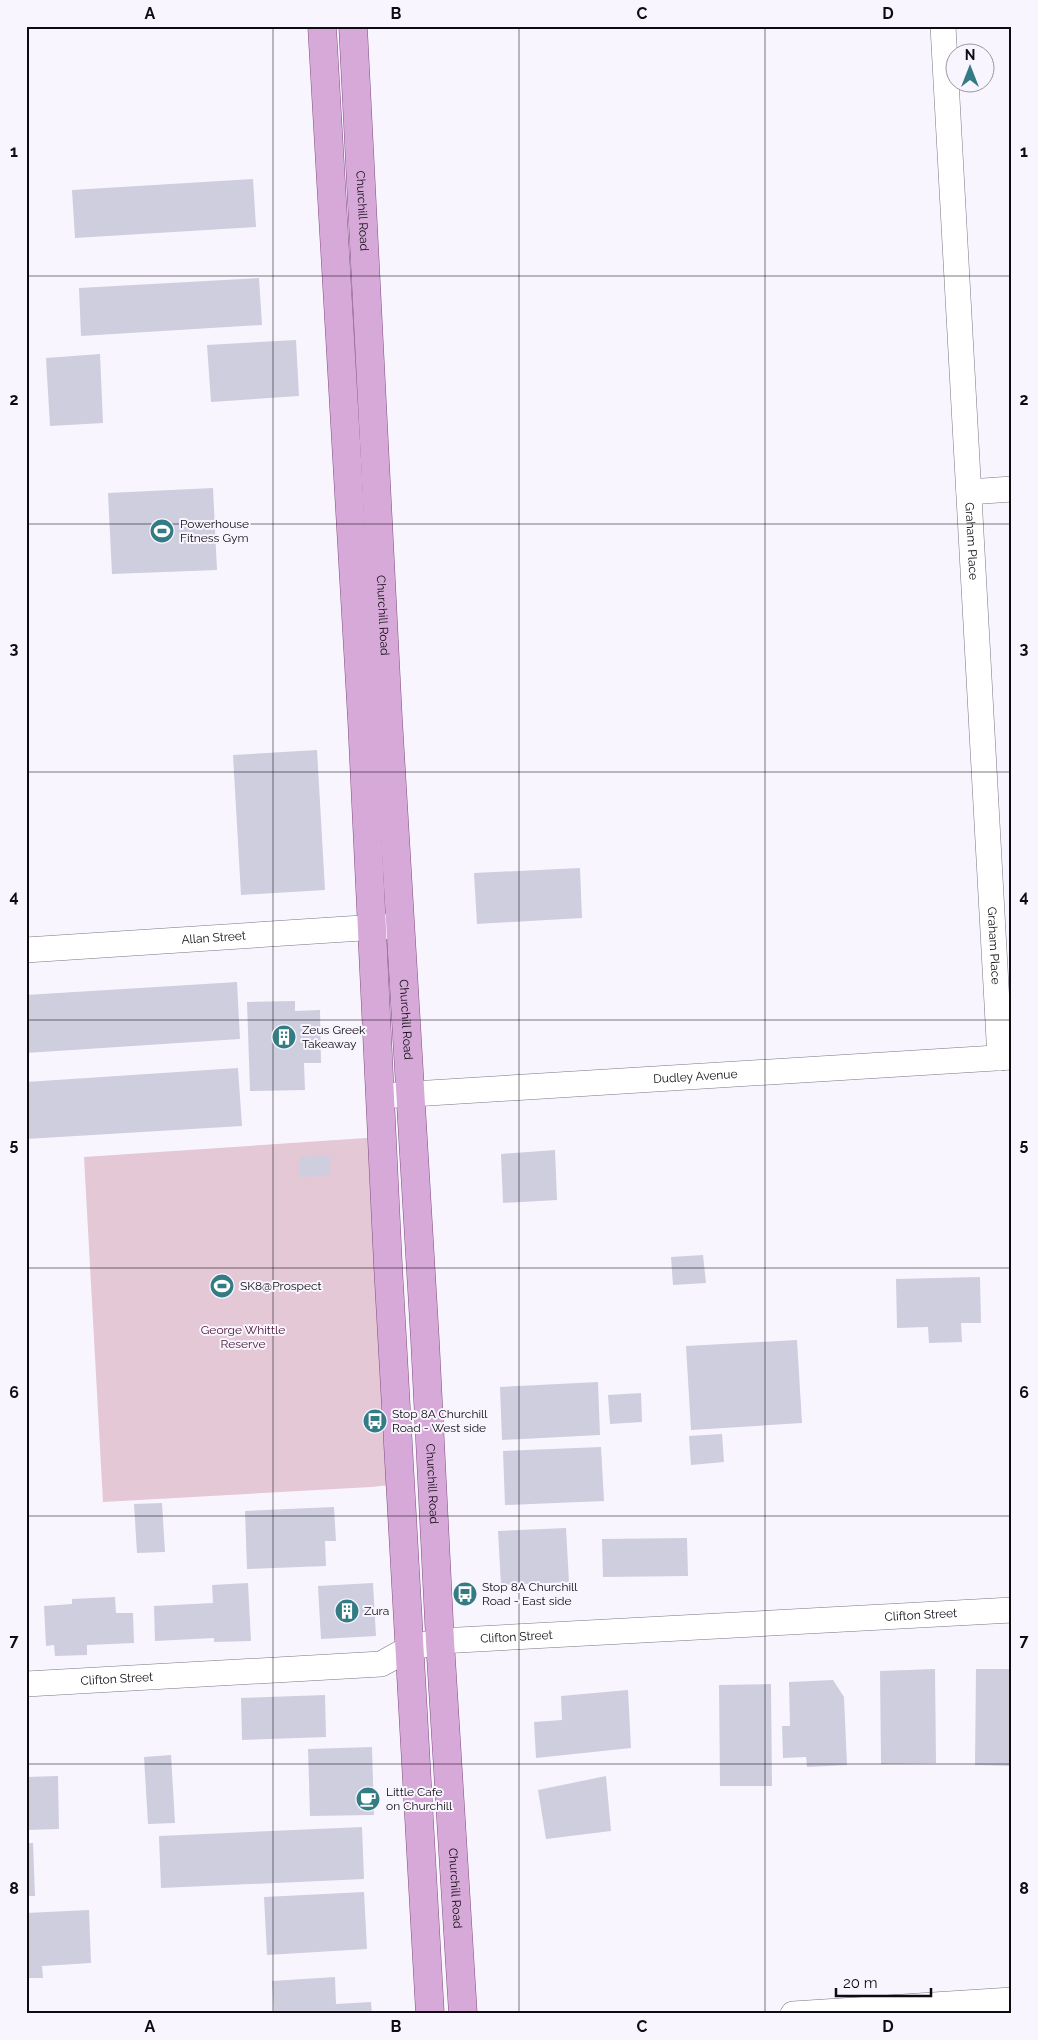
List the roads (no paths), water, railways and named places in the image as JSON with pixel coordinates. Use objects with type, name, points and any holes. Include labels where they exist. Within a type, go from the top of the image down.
[{"type":"main road","points":[[322,26],[362,720],[371,927],[430,2014]]},
{"type":"main road","name":"Churchill Road","points":[[353,26],[400,926],[426,1340],[440,1641],[463,2014]]},
{"type":"street","name":"Graham Place","points":[[943,26],[969,492],[1006,1057]]},
{"type":"street","points":[[969,492],[1012,489]]},
{"type":"street","name":"Allan Street","points":[[26,950],[400,926]]},
{"type":"street","name":"Dudley Avenue","points":[[380,1096],[1006,1057]]},
{"type":"street","name":"Clifton Street","points":[[26,1684],[381,1664],[410,1648],[440,1641],[1012,1610]]},
{"type":"street","points":[[793,2014],[1012,2000]]},
{"type":"place","name":"Powerhouse Fitness Gym","points":[[162,531]]},
{"type":"place","name":"Zeus Greek Takeaway","points":[[284,1037]]},
{"type":"place","name":"SK8@Prospect","points":[[222,1286]]},
{"type":"place","name":"Stop 8A Churchill Road - West side","points":[[375,1421]]},
{"type":"place","name":"Stop 8A Churchill Road - East side","points":[[465,1594]]},
{"type":"place","name":"Zura","points":[[347,1611]]},
{"type":"place","name":"Little Cafe on Churchill","points":[[368,1799]]},
{"type":"park label","name":"George Whittle Reserve","points":[[243,1337]]}]
